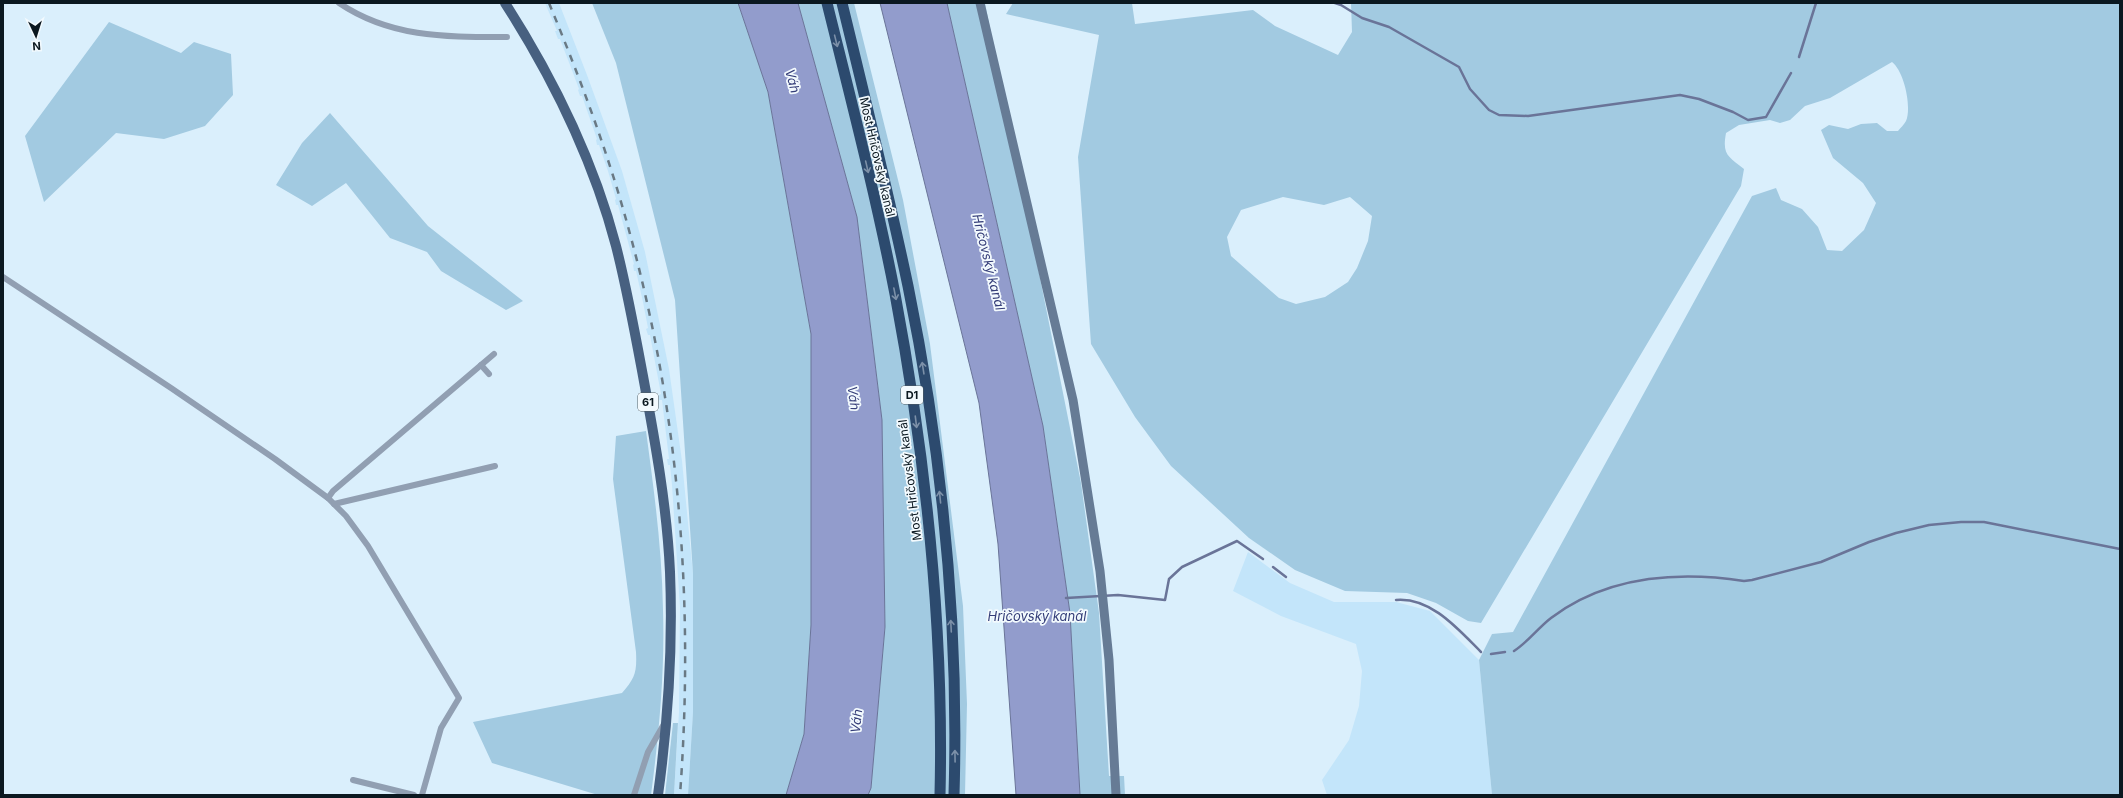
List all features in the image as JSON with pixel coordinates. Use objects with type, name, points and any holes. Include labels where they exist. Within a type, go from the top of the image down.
[{"type":"highway","name":"Most Hričovský kanál","points":[[827,3],[882,232],[915,414],[926,502],[936,609],[940,710],[940,795]]},
{"type":"highway","name":"Most Hričovský kanál","points":[[842,3],[905,271],[930,411],[943,522],[950,614],[954,707],[954,795]]},
{"type":"main road","name":"61","points":[[505,3],[541,62],[582,146],[616,245],[630,308],[651,418],[665,506],[668,541],[670,617],[665,723],[658,795]]},
{"type":"main road","points":[[980,3],[1073,400],[1100,571],[1109,660],[1116,795]]},
{"type":"street","points":[[339,3],[367,19],[395,29],[437,36],[507,37]]},
{"type":"street","points":[[3,277],[276,459],[328,498],[346,516],[368,546],[459,698],[441,728],[422,795]]},
{"type":"street","points":[[328,498],[333,491],[494,354]]},
{"type":"street","points":[[482,365],[489,374]]},
{"type":"street","points":[[334,504],[492,466],[488,459]]},
{"type":"street","points":[[634,795],[648,752],[665,723]]},
{"type":"street","points":[[353,780],[414,795]]},
{"type":"shaded area","points":[[545,3],[559,3],[622,171],[645,252],[669,369],[682,461],[693,574],[693,712],[688,795],[674,795],[679,712],[680,607],[672,485],[670,465],[668,465],[667,459],[669,459],[662,400],[659,400],[659,395],[661,394],[650,335],[648,335],[646,329],[648,328],[636,271],[634,271],[634,264],[618,205],[616,205],[616,199],[608,171],[599,145],[597,145],[597,139],[582,96],[580,96],[570,65],[560,39],[558,39],[555,31],[557,31]]},
{"type":"shaded area","points":[[592,3],[738,3],[768,92],[811,334],[811,625],[804,734],[786,795],[688,795],[693,712],[693,574],[675,300],[616,63]]},
{"type":"shaded area","points":[[798,3],[854,3],[903,200],[930,344],[963,606],[967,704],[965,795],[868,795],[871,788],[885,627],[882,420],[857,217]]},
{"type":"shaded area","points":[[947,3],[985,3],[1081,483],[1099,613],[1109,776],[1124,776],[1125,795],[1080,795],[1070,613],[1043,426]]},
{"type":"shaded area","points":[[1013,3],[1132,3],[1135,24],[1253,10],[1275,26],[1338,55],[1352,32],[1351,3],[2120,3],[2120,795],[1492,795],[1479,660],[1492,634],[1513,632],[1752,196],[1776,188],[1781,200],[1802,209],[1818,227],[1827,250],[1842,251],[1864,230],[1876,203],[1863,183],[1833,158],[1821,130],[1829,125],[1848,129],[1861,124],[1877,123],[1887,131],[1898,131],[1906,121],[1908,107],[1906,90],[1903,81],[1900,73],[1892,62],[1830,98],[1805,106],[1790,120],[1780,123],[1770,120],[1739,125],[1726,133],[1726,151],[1730,158],[1744,169],[1741,186],[1481,623],[1468,621],[1436,603],[1407,593],[1345,591],[1295,570],[1249,538],[1171,466],[1135,417],[1091,344],[1078,157],[1099,35],[1006,14]],"holes":[[[1283,197],[1324,205],[1350,197],[1372,216],[1368,241],[1357,268],[1348,282],[1325,297],[1296,304],[1279,298],[1231,256],[1227,237],[1241,210]]]},
{"type":"shaded area","points":[[109,22],[181,53],[194,42],[231,54],[233,95],[205,126],[164,139],[116,133],[44,202],[25,136]]},
{"type":"shaded area","points":[[330,113],[428,226],[523,301],[506,310],[441,271],[427,252],[390,238],[346,183],[312,206],[276,185],[302,143]]},
{"type":"shaded area","points":[[646,431],[655,497],[659,542],[663,633],[661,702],[651,795],[598,795],[492,763],[473,722],[622,693],[630,683],[636,665],[636,652],[613,479],[616,436]]},
{"type":"shaded area","points":[[1248,552],[1290,583],[1334,602],[1396,602],[1430,611],[1479,660],[1492,795],[1327,795],[1322,780],[1349,740],[1359,706],[1362,671],[1356,644],[1281,616],[1233,591]]},
{"type":"shaded area","points":[[673,723],[678,723],[674,795],[665,795]]},
{"type":"water","name":"Váh","points":[[738,3],[798,3],[857,217],[882,420],[885,627],[871,788],[868,795],[786,795],[804,734],[811,625],[811,334],[768,92]]},
{"type":"water","name":"Hričovský kanál","points":[[880,3],[947,3],[1043,426],[1070,613],[1080,795],[1016,795],[998,544],[979,403]]},
{"type":"waterway","points":[[1335,3],[1362,18],[1389,27],[1459,67],[1470,89],[1489,110],[1499,115],[1528,116],[1680,95],[1699,99],[1733,112],[1748,120],[1766,117],[1791,73]]},
{"type":"waterway","points":[[1799,57],[1816,3]]},
{"type":"waterway","points":[[1514,651],[1551,618],[1573,604],[1595,593],[1619,585],[1668,577],[1719,578],[1744,581],[1752,580],[1821,562],[1869,542],[1896,533],[1929,525],[1961,522],[1984,522],[2120,549]]},
{"type":"waterway","points":[[1066,598],[1118,595],[1165,600],[1169,579],[1182,567],[1237,541],[1263,559]]},
{"type":"waterway","points":[[1273,567],[1286,577]]},
{"type":"waterway","points":[[1396,600],[1409,600],[1432,609],[1443,616],[1481,652]]},
{"type":"waterway","points":[[1491,654],[1505,652]]},
{"type":"railway","points":[[549,3],[593,117],[622,204],[647,303],[661,372],[679,512],[684,582],[684,724],[680,795]]}]
